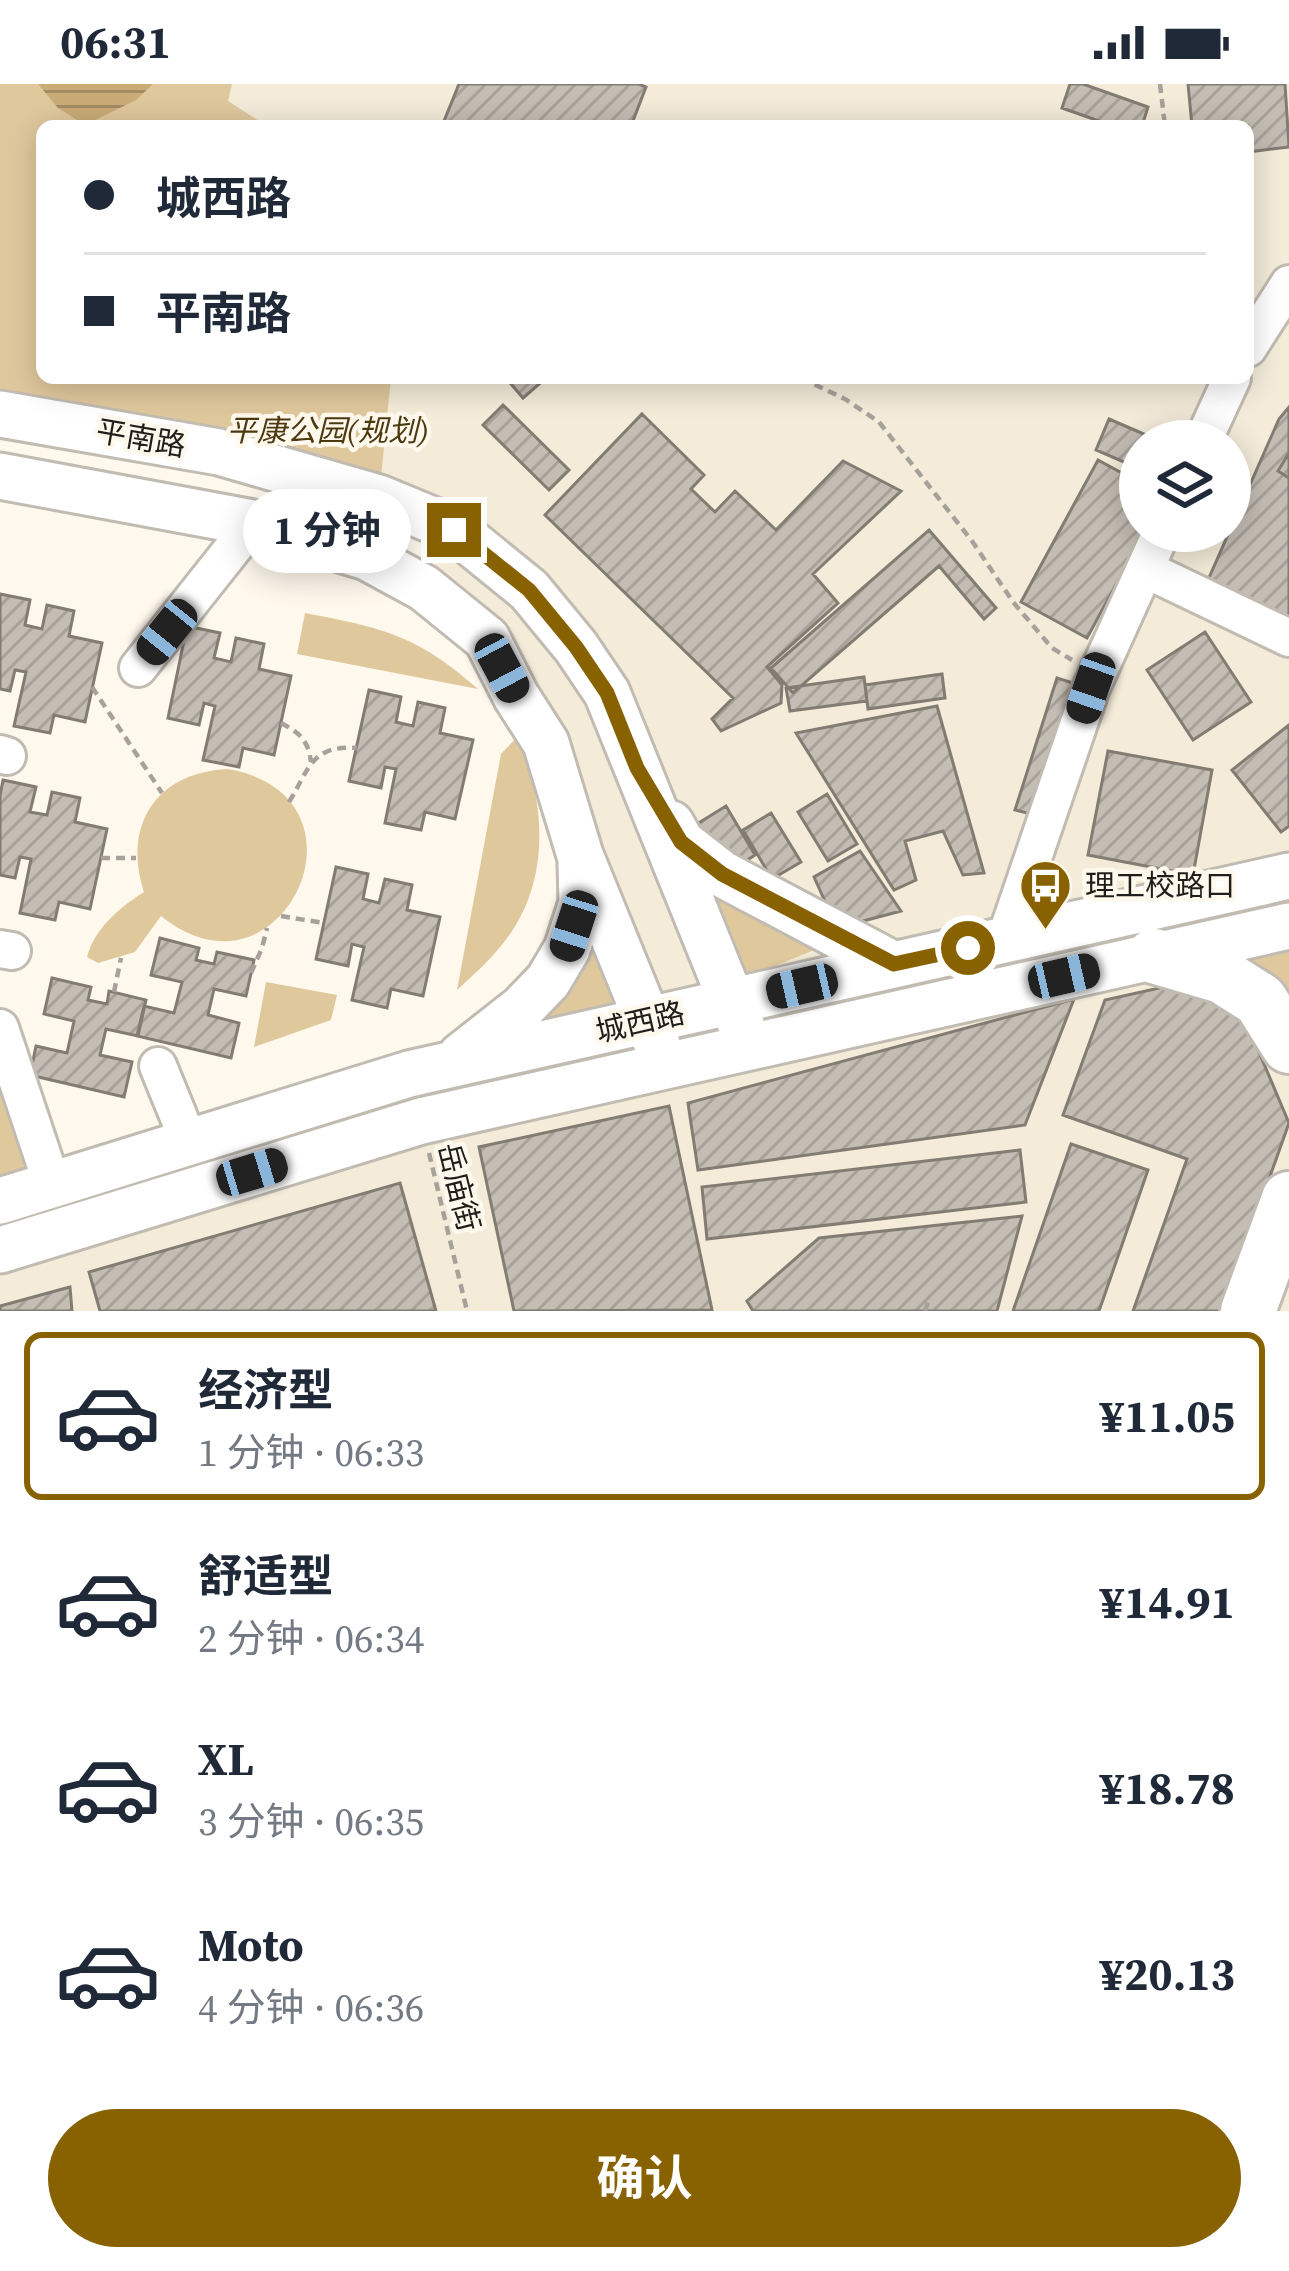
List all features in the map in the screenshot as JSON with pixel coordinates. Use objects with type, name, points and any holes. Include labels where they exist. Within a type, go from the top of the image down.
[{"type":"highway","points":[[1154,956],[1222,976],[1260,1000],[1289,1046]]},
{"type":"highway","points":[[1248,1311],[1289,1198]]},
{"type":"main road","name":"平南路","points":[[0,414],[219,452],[379,499],[454,530],[529,590],[607,693],[750,1047]]},
{"type":"main road","name":"平南路","points":[[0,476],[253,523],[368,556],[424,588],[487,639],[546,743],[580,855],[666,1065]]},
{"type":"main road","points":[[637,768],[681,842],[722,874],[894,964]]},
{"type":"main road","points":[[446,1065],[479,1044],[548,981],[566,950],[582,903],[580,855]]},
{"type":"main road","name":"城西路","points":[[0,1201],[409,1074],[1279,874]]},
{"type":"main road","points":[[0,1250],[421,1121],[1289,926]]},
{"type":"lane","points":[[1254,339],[1289,284]]},
{"type":"lane","points":[[1213,420],[1229,384]]},
{"type":"lane","points":[[138,668],[253,523]]},
{"type":"lane","points":[[1005,940],[1097,675],[1153,552]]},
{"type":"lane","points":[[1145,569],[1289,638]]},
{"type":"lane","points":[[0,1028],[52,1184]]},
{"type":"lane","points":[[158,1066],[189,1142]]},
{"type":"path","points":[[1160,84],[1164,120]]},
{"type":"path","points":[[814,384],[879,422],[1052,648],[1097,675]]},
{"type":"path","points":[[92,687],[162,793]]},
{"type":"path","points":[[281,723],[299,732],[309,746],[311,762]]},
{"type":"path","points":[[289,802],[311,762],[327,748],[357,748]]},
{"type":"path","points":[[101,858],[136,858]]},
{"type":"path","points":[[281,916],[324,923]]},
{"type":"path","points":[[251,974],[267,928]]},
{"type":"path","points":[[114,992],[121,958]]},
{"type":"path","name":"岳庙街","points":[[421,1121],[467,1311]]},
{"type":"path","points":[[925,1311],[928,1299]]},
{"type":"shaded area","points":[[38,84],[153,84],[136,100],[95,120],[77,120],[58,108]]},
{"type":"shaded area","points":[[232,84],[1289,84],[1289,1311],[0,1311],[0,1201],[647,1020],[546,743],[424,588],[453,529],[379,498],[390,384],[1254,384],[1254,120],[257,120],[227,101]]},
{"type":"green space","name":"平康公园(规划)","points":[[0,84],[232,84],[228,101],[258,120],[36,120],[36,384],[390,384],[379,498],[0,414]]},
{"type":"green space","points":[[305,613],[398,636],[436,656],[478,689],[297,654]]},
{"type":"green space","points":[[516,738],[538,808],[534,883],[508,937],[457,990],[501,754]]},
{"type":"green space","points":[[228,769],[275,787],[300,817],[307,853],[298,889],[276,920],[244,938],[205,939],[161,916],[135,952],[98,963],[87,957],[109,920],[144,892],[138,845],[151,807],[181,780]]},
{"type":"green space","points":[[704,888],[770,927],[822,947],[737,981]]},
{"type":"green space","points":[[591,914],[618,1007],[521,1028]]},
{"type":"green space","points":[[1289,948],[1289,1016],[1216,960]]},
{"type":"green space","points":[[266,982],[337,995],[331,1020],[254,1047]]},
{"type":"green space","points":[[0,1068],[40,1188],[0,1201]]},
{"type":"building","points":[[459,84],[646,87],[633,120],[444,120]]},
{"type":"building","points":[[1070,84],[1083,84],[1148,107],[1144,120],[1096,120],[1062,108]]},
{"type":"building","points":[[1188,84],[1285,84],[1289,147],[1254,151],[1254,120],[1191,120]]},
{"type":"building","points":[[511,384],[539,384],[523,398]]},
{"type":"building","points":[[503,405],[569,470],[549,490],[483,425]]},
{"type":"building","points":[[1289,407],[1289,629],[1204,589],[1220,552],[1251,552],[1251,482]]},
{"type":"building","points":[[642,414],[704,475],[691,489],[715,512],[735,491],[776,530],[843,461],[901,491],[813,574],[838,603],[767,667],[782,685],[781,703],[721,731],[712,719],[733,698],[545,515]]},
{"type":"building","points":[[1109,419],[1119,423],[1119,460],[1096,450]]},
{"type":"building","points":[[1289,453],[1289,478],[1278,471]]},
{"type":"building","points":[[1098,460],[1119,472],[1119,552],[1134,552],[1087,638],[1021,602]]},
{"type":"building","points":[[929,530],[996,608],[984,619],[939,566],[793,693],[771,668]]},
{"type":"building","points":[[0,594],[30,600],[25,625],[42,629],[47,605],[74,611],[69,636],[102,643],[85,722],[54,715],[50,733],[14,726],[26,672],[15,670],[10,691],[0,689]]},
{"type":"building","points":[[187,626],[220,633],[214,658],[231,662],[236,638],[264,644],[259,669],[291,676],[274,755],[243,748],[239,767],[203,760],[215,706],[204,703],[199,725],[168,718]]},
{"type":"building","points":[[1205,632],[1251,702],[1193,740],[1147,670]]},
{"type":"building","points":[[942,674],[945,698],[868,709],[865,685]]},
{"type":"building","points":[[864,677],[867,701],[790,711],[786,688]]},
{"type":"building","points":[[1057,678],[1076,684],[1035,815],[1015,810]]},
{"type":"building","points":[[369,690],[401,697],[396,722],[413,726],[418,702],[445,708],[440,733],[473,740],[455,819],[425,812],[421,830],[385,823],[396,769],[385,767],[381,788],[349,781]]},
{"type":"building","points":[[937,706],[984,873],[963,875],[943,831],[905,841],[916,880],[894,890],[796,733]]},
{"type":"building","points":[[1289,725],[1289,826],[1281,832],[1232,770]]},
{"type":"building","points":[[1108,751],[1212,770],[1193,875],[1088,855]]},
{"type":"building","points":[[3,780],[36,787],[30,812],[47,815],[52,792],[80,798],[75,822],[107,829],[90,909],[59,902],[55,920],[20,913],[31,859],[20,857],[15,878],[0,875]]},
{"type":"building","points":[[827,794],[857,844],[828,861],[798,812]]},
{"type":"building","points":[[726,806],[755,855],[727,873],[697,824]]},
{"type":"building","points":[[771,813],[801,862],[772,879],[743,830]]},
{"type":"building","points":[[860,851],[901,911],[837,928],[814,877]]},
{"type":"building","points":[[336,867],[368,874],[363,899],[379,903],[385,879],[412,885],[407,910],[440,917],[423,996],[391,989],[387,1008],[352,1000],[364,947],[352,944],[348,966],[316,959]]},
{"type":"building","points":[[160,938],[199,948],[196,960],[214,964],[217,952],[254,960],[246,996],[214,989],[208,1015],[239,1023],[231,1058],[137,1036],[144,1006],[174,1013],[182,982],[151,975]]},
{"type":"building","points":[[52,978],[91,987],[88,1000],[107,1004],[109,991],[146,1000],[138,1036],[106,1029],[100,1055],[132,1062],[124,1097],[30,1075],[36,1046],[67,1053],[74,1021],[44,1014]]},
{"type":"building","points":[[1186,982],[1237,1000],[1289,1123],[1222,1311],[1133,1311],[1187,1159],[1063,1115],[1105,1000]]},
{"type":"building","points":[[1074,999],[1025,1125],[698,1170],[688,1103]]},
{"type":"building","points":[[669,1106],[712,1310],[514,1311],[479,1147]]},
{"type":"building","points":[[1071,1144],[1148,1170],[1099,1311],[1013,1311]]},
{"type":"building","points":[[1020,1150],[1026,1202],[707,1239],[702,1187]]},
{"type":"building","points":[[400,1183],[436,1311],[100,1311],[89,1272]]},
{"type":"building","points":[[1022,1216],[997,1311],[753,1311],[747,1301],[819,1238]]},
{"type":"building","points":[[70,1287],[72,1311],[0,1311],[0,1306]]},
{"type":"place","name":"理工校路口","points":[[1046,931]]},
{"type":"route","points":[[454,530],[529,590],[576,647],[607,693],[637,768],[681,842],[722,874],[894,964],[968,948]]}]
